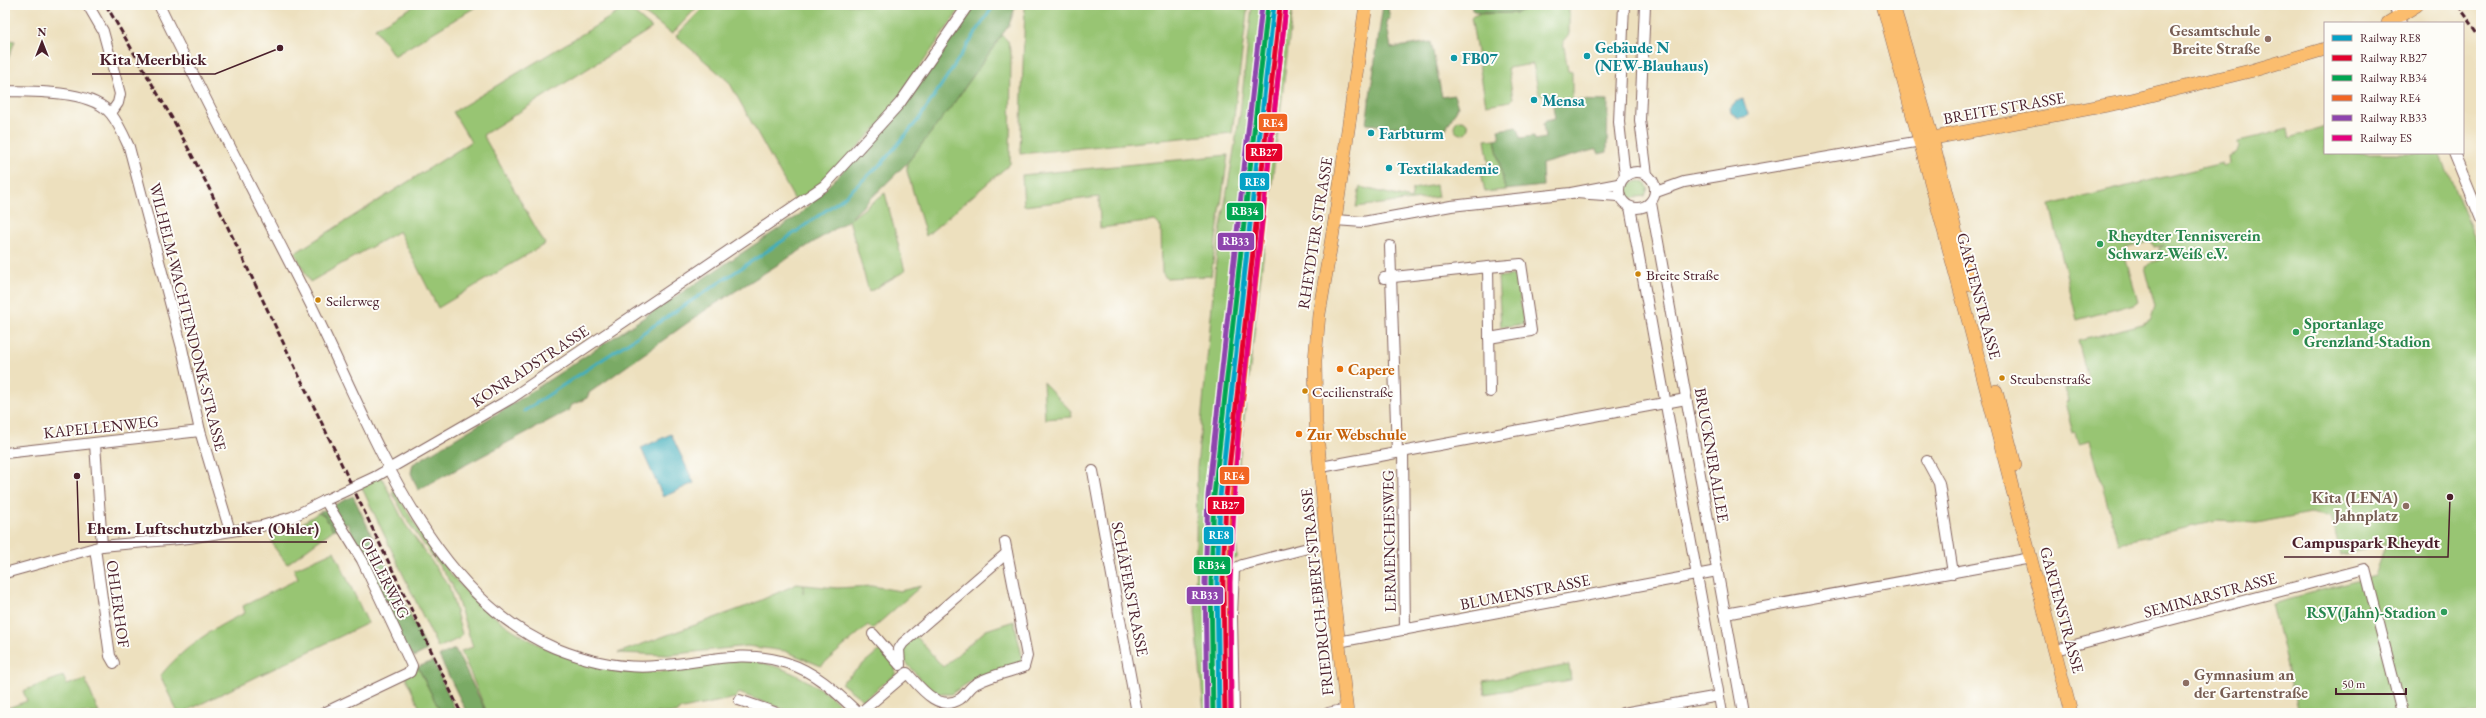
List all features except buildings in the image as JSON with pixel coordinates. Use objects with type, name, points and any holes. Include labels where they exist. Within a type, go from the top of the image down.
[{"type":"main road","name":"RHEYDTER STRASSE","points":[[1321,467],[1314,391],[1319,314],[1335,220],[1366,5]]},
{"type":"main road","name":"GARTENSTRASSE","points":[[1883,5],[1926,140],[2079,713]]},
{"type":"main road","name":"GARTENSTRASSE","points":[[1893,5],[2071,713]]},
{"type":"main road","points":[[2395,17],[2417,5]]},
{"type":"main road","name":"BREITE STRASSE","points":[[1926,140],[2123,102],[2254,70],[2324,49]]},
{"type":"main road","name":"FRIEDRICH-EBERT-STRASSE","points":[[1321,467],[1327,543],[1347,711]]},
{"type":"street","points":[[8,91],[62,93],[85,99],[111,113],[118,103],[120,94],[103,31],[88,5]]},
{"type":"street","points":[[159,5],[227,143],[310,303],[390,468],[412,509],[460,577],[483,602],[540,641],[591,660],[635,666],[694,662],[723,656],[762,657],[787,663],[812,675],[830,686],[859,713],[907,673]]},
{"type":"street","name":"KONRADSTRASSE","points":[[5,573],[98,547],[189,538],[262,526],[292,517],[374,477],[510,399],[824,186],[900,103],[968,5]]},
{"type":"street","points":[[1624,5],[1619,122],[1625,176]]},
{"type":"street","points":[[1618,184],[1618,196],[1623,203],[1630,207],[1642,206],[1651,203],[1655,187],[1647,175],[1640,120],[1645,5]]},
{"type":"street","name":"WILHELM-WACHTENDONK-STRASSE","points":[[111,113],[129,147],[182,348],[200,431],[230,531]]},
{"type":"street","name":"BREITE STRASSE","points":[[1655,187],[1926,140]]},
{"type":"street","points":[[2454,154],[2481,219]]},
{"type":"street","points":[[1335,220],[1363,222],[1451,206],[1571,192],[1618,184],[1625,176],[1636,173],[1647,175]]},
{"type":"street","points":[[1571,192],[1590,196],[1618,196]]},
{"type":"street","name":"BRUCKNERALLEE","points":[[1651,203],[1743,713]]},
{"type":"street","points":[[1630,207],[1722,713]]},
{"type":"street","name":"LERMENCHESWEG","points":[[1390,246],[1388,278],[1400,451],[1405,630]]},
{"type":"street","points":[[1388,278],[1522,264],[1531,331],[1489,338]]},
{"type":"street","points":[[1488,267],[1490,392]]},
{"type":"street","points":[[1321,467],[1400,451],[1686,399]]},
{"type":"street","name":"KAPELLENWEG","points":[[5,453],[200,431]]},
{"type":"street","name":"OHLERHOF","points":[[95,444],[98,547],[110,656],[114,663]]},
{"type":"street","points":[[1927,460],[1939,483],[1953,573]]},
{"type":"street","name":"SCHÄFERSTRASSE","points":[[1093,472],[1137,713]]},
{"type":"street","name":"OHLERWEG","points":[[324,713],[410,672],[412,666],[362,560],[326,500]]},
{"type":"street","points":[[873,634],[929,696],[940,702],[959,700],[976,683],[1024,668],[1027,656],[1005,542]]},
{"type":"street","points":[[1234,713],[1233,572],[1236,567],[1242,565],[1327,543]]},
{"type":"street","points":[[900,665],[899,649],[903,642],[1007,554]]},
{"type":"street","points":[[1725,614],[2031,558]]},
{"type":"street","name":"SEMINARSTRASSE","points":[[2062,648],[2365,569],[2402,713]]},
{"type":"street","name":"BLUMENSTRASSE","points":[[1338,642],[1717,571]]},
{"type":"street","points":[[1623,713],[1719,696]]},
{"type":"street","points":[[739,700],[777,713]]},
{"type":"street","points":[[1328,713],[1347,711]]},
{"type":"green space","points":[[416,5],[479,5],[394,56],[375,28]]},
{"type":"green space","points":[[633,5],[699,5],[672,34]]},
{"type":"green space","points":[[706,5],[963,5],[880,124],[829,177],[797,204],[729,82],[676,36]]},
{"type":"green space","points":[[970,5],[1016,5],[1009,25],[951,107],[907,163],[849,220],[707,309],[589,393],[587,398],[570,406],[569,410],[418,490],[411,473],[413,464],[508,407],[798,216],[851,163]]},
{"type":"green space","points":[[1025,5],[1248,5],[1232,133],[1020,154]]},
{"type":"green space","points":[[1252,5],[1264,5],[1211,483],[1207,563],[1209,713],[1204,713],[1195,612],[1197,467],[1217,251],[1240,114]]},
{"type":"green space","points":[[1278,5],[1293,5],[1238,470],[1236,530],[1237,558],[1226,561],[1227,689],[1221,689],[1221,603],[1224,518],[1230,432],[1247,261]]},
{"type":"green space","points":[[1383,5],[1400,5],[1388,8],[1390,19],[1386,20],[1391,48],[1431,42],[1442,97],[1454,95],[1458,107],[1444,132],[1366,124]]},
{"type":"green space","points":[[1471,5],[1539,5],[1516,13],[1478,13],[1472,10]]},
{"type":"green space","points":[[1533,5],[1569,6],[1569,34],[1563,41],[1568,71],[1572,72],[1572,100],[1557,105],[1555,94],[1542,96],[1539,94],[1533,64],[1508,68],[1513,98],[1511,101],[1486,105],[1471,17],[1478,14],[1516,13]]},
{"type":"green space","points":[[627,7],[652,28],[483,135],[545,244],[438,308],[399,231],[310,282],[295,253],[471,142],[453,112]]},
{"type":"green space","points":[[1002,35],[1008,41],[1011,53],[1010,164],[926,236],[907,171],[907,163],[951,107]]},
{"type":"green space","points":[[5,39],[15,41],[5,67]]},
{"type":"green space","points":[[1572,100],[1608,101],[1607,152],[1599,154],[1597,149],[1542,164],[1543,186],[1505,190],[1495,139],[1500,138],[1498,130],[1516,127],[1519,130],[1520,138],[1534,136],[1535,140],[1545,138],[1543,124],[1546,121],[1555,119],[1553,106]]},
{"type":"green space","points":[[1461,120],[1466,122],[1468,127],[1466,132],[1461,134],[1456,132],[1454,127],[1456,122]]},
{"type":"green space","name":"Sportanlage Grenzland-Stadion","points":[[2324,127],[2324,154],[2440,154],[2481,253],[2481,713],[2298,713],[2272,603],[2375,576],[2386,544],[2341,554],[2331,517],[2310,513],[2256,523],[2217,521],[2118,543],[2090,441],[2079,444],[2076,432],[2073,433],[2065,402],[2068,401],[2065,389],[2089,383],[2078,341],[2142,324],[2151,319],[2155,306],[2145,267],[2149,263],[2160,260],[2159,247],[2164,245],[2154,247],[2152,241],[2123,249],[2138,301],[2134,304],[2077,320],[2050,205],[2222,163],[2223,166],[2229,164],[2228,156],[2236,153],[2240,147],[2239,141],[2288,129],[2290,138]]},
{"type":"green space","points":[[1495,139],[1505,190],[1485,192],[1480,166],[1489,164],[1485,140]]},
{"type":"green space","points":[[1228,155],[1211,276],[1166,278],[1162,272],[1161,227],[1155,221],[1100,228],[1099,197],[1024,206],[1022,175]]},
{"type":"green space","points":[[1640,181],[1645,183],[1648,188],[1645,196],[1631,198],[1626,196],[1624,189],[1626,184]]},
{"type":"green space","points":[[1436,185],[1438,197],[1356,207],[1360,187],[1411,199],[1413,189]]},
{"type":"green space","points":[[885,193],[905,271],[869,292],[849,220]]},
{"type":"green space","points":[[1516,275],[1524,324],[1501,327],[1498,277]]},
{"type":"green space","points":[[1043,382],[1071,411],[1072,417],[1045,419]]},
{"type":"green space","points":[[381,476],[405,524],[449,586],[462,634],[460,638],[438,648],[361,486]]},
{"type":"green space","points":[[395,490],[425,540],[459,584],[478,603],[500,620],[523,636],[550,650],[633,670],[653,672],[679,670],[739,660],[763,663],[786,670],[824,691],[839,704],[845,713],[794,713],[739,693],[735,698],[678,710],[677,713],[487,713],[461,651],[473,647],[452,584],[408,522],[392,492]]},
{"type":"green space","points":[[353,496],[427,650],[414,657],[405,646],[347,523],[333,530],[324,515],[318,513]]},
{"type":"green space","points":[[318,513],[324,515],[333,530],[287,564],[274,547],[271,536],[293,529]]},
{"type":"green space","points":[[334,551],[368,623],[182,713],[178,713],[160,676],[178,656],[210,632],[245,613],[243,606],[298,579],[294,569]]},
{"type":"green space","points":[[797,584],[837,588],[872,586],[900,591],[921,586],[872,629],[868,625],[821,666],[785,651],[747,646],[668,655],[618,653],[750,605]]},
{"type":"green space","points":[[1014,621],[1022,656],[1021,664],[971,681],[951,694],[940,694],[928,688],[904,660],[902,648],[916,636],[943,667],[986,630]]},
{"type":"green space","points":[[455,649],[487,713],[467,713],[439,656]]},
{"type":"green space","points":[[883,650],[896,667],[895,675],[863,700],[841,683],[877,652]]},
{"type":"green space","points":[[433,661],[457,713],[441,713],[418,667]]},
{"type":"green space","points":[[1569,665],[1571,680],[1485,694],[1483,681]]},
{"type":"green space","points":[[418,667],[441,713],[422,713],[405,676]]},
{"type":"green space","points":[[63,676],[67,685],[85,679],[99,713],[5,713],[5,709],[27,701],[23,691]]},
{"type":"water","points":[[1743,99],[1748,116],[1739,118],[1731,113],[1730,108],[1736,101]]},
{"type":"water","points":[[671,434],[694,483],[663,497],[641,448]]},
{"type":"waterway","points":[[524,411],[793,234],[843,198],[882,163],[919,119],[994,5]]},
{"type":"railway","points":[[106,5],[176,125],[208,186],[461,713]]},
{"type":"railway","points":[[2458,5],[2481,37]]},
{"type":"rail line","name":"RB33","points":[[1207,713],[1205,582],[1208,496],[1262,5]]},
{"type":"rail line","name":"RB34","points":[[1213,713],[1211,582],[1214,496],[1268,5]]},
{"type":"rail line","name":"RE8","points":[[1219,713],[1217,582],[1220,497],[1274,5]]},
{"type":"rail line","name":"RB27","points":[[1225,713],[1223,582],[1226,497],[1280,6]]},
{"type":"rail line","name":"RE4","points":[[1231,713],[1229,582],[1232,498],[1286,6]]},
{"type":"rail line","name":"ES","points":[[1231,713],[1230,582],[1238,433],[1286,7]]},
{"type":"place","name":"Gesamtschule Breite Straße","points":[[2268,39]]},
{"type":"place","name":"Kita Meerblick","points":[[280,48]]},
{"type":"place","name":"Gebäude N (NEW-Blauhaus)","points":[[1587,56]]},
{"type":"place","name":"FB07","points":[[1454,58]]},
{"type":"place","name":"Mensa","points":[[1534,100]]},
{"type":"place","name":"Farbturm","points":[[1371,133]]},
{"type":"place","name":"Textilakademie","points":[[1389,168]]},
{"type":"place","name":"Rheydter Tennisverein Schwarz-Weiß e.V.","points":[[2100,244]]},
{"type":"place","name":"Breite Straße","points":[[1638,274]]},
{"type":"place","name":"Seilerweg","points":[[318,300]]},
{"type":"place","name":"Sportanlage Grenzland-Stadion","points":[[2296,332]]},
{"type":"place","name":"Capere","points":[[1340,369]]},
{"type":"place","name":"Steubenstraße","points":[[2002,378]]},
{"type":"place","name":"Cecilienstraße","points":[[1305,391]]},
{"type":"place","name":"Zur Webschule","points":[[1299,434]]},
{"type":"place","name":"Ehem. Luftschutzbunker (Ohler)","points":[[77,476]]},
{"type":"place","name":"Campuspark Rheydt","points":[[2450,497]]},
{"type":"place","name":"Kita (LENA) Jahnplatz","points":[[2406,506]]},
{"type":"place","name":"RSV(Jahn)-Stadion","points":[[2444,612]]},
{"type":"place","name":"Gymnasium an der Gartenstraße","points":[[2186,683]]}]
